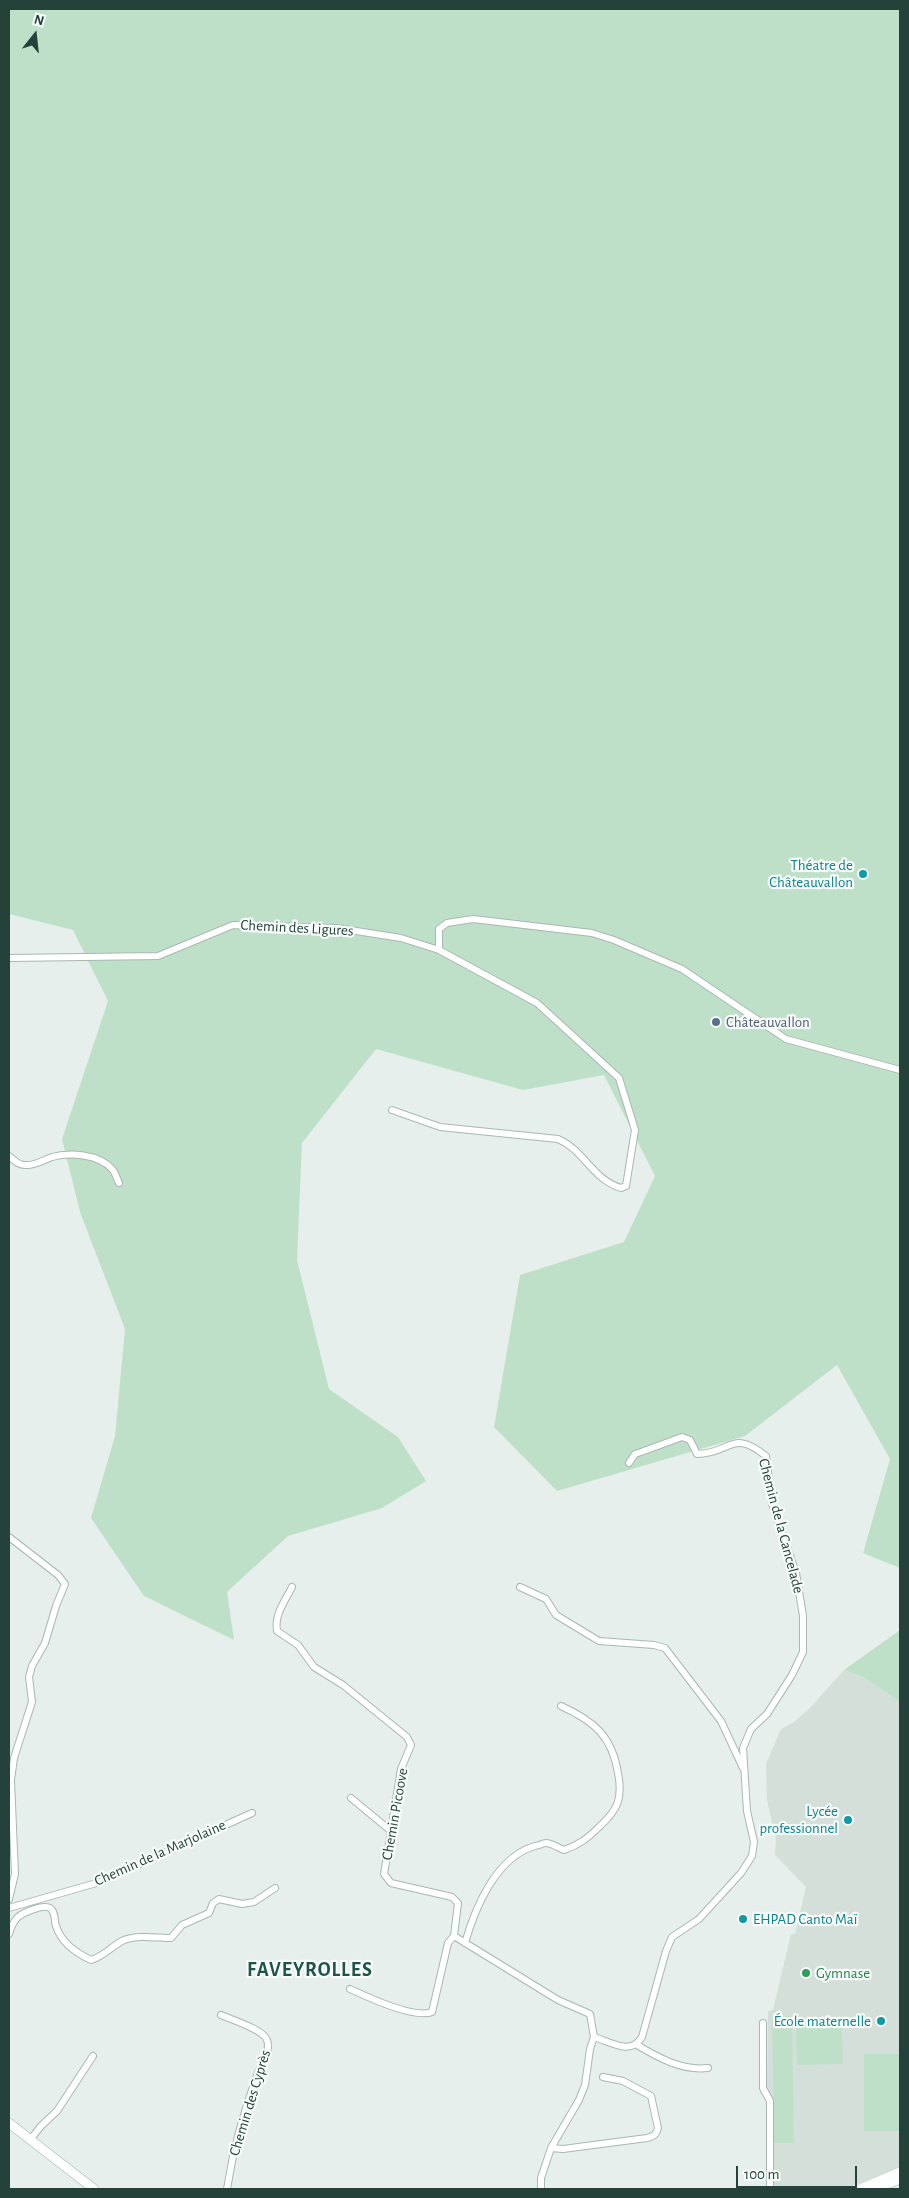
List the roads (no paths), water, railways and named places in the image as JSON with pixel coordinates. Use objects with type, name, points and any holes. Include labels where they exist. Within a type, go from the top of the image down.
[{"type":"main road","points":[[9,2123],[94,2189]]},
{"type":"main road","points":[[860,2189],[900,2172]]},
{"type":"main road","points":[[874,2189],[900,2179]]},
{"type":"street","points":[[439,950],[439,929],[447,923],[473,919],[592,933],[614,940],[682,969],[786,1039],[900,1070]]},
{"type":"street","name":"Chemin des Ligures","points":[[9,958],[158,956],[233,925],[337,928],[400,938],[439,950],[537,1003],[619,1078],[635,1130],[626,1186],[621,1188],[602,1180],[577,1150],[558,1139],[440,1127],[392,1110]]},
{"type":"street","points":[[9,1156],[18,1164],[24,1166],[62,1155],[79,1155],[97,1160],[112,1168],[120,1183]]},
{"type":"street","name":"Chemin de la Cancelade","points":[[629,1463],[634,1454],[682,1437],[690,1440],[697,1454],[706,1454],[740,1442],[753,1445],[766,1456],[772,1504],[796,1573],[804,1635],[803,1652],[768,1714],[751,1729],[743,1748],[745,1774]]},
{"type":"street","points":[[9,1537],[58,1576],[65,1584],[45,1643],[28,1677],[32,1702],[14,1758],[11,1780],[15,1874],[9,1899]]},
{"type":"street","name":"Chemin Picoove","points":[[292,1587],[280,1609],[276,1624],[277,1631],[298,1644],[314,1667],[343,1685],[407,1737],[411,1745],[401,1769],[384,1874],[392,1883],[452,1897],[458,1903],[454,1936]]},
{"type":"street","points":[[520,1587],[546,1599],[556,1615],[599,1641],[654,1645],[665,1648],[721,1720],[745,1774],[747,1810],[754,1842],[752,1856],[741,1873],[698,1919],[672,1937],[666,1951],[642,2037],[637,2045],[631,2047],[622,2046],[594,2037]]},
{"type":"street","points":[[465,1944],[476,1912],[493,1881],[504,1866],[528,1848],[546,1843],[564,1850],[582,1843],[606,1821],[622,1794],[613,1750],[592,1724],[578,1714],[561,1706]]},
{"type":"street","points":[[351,1798],[391,1831]]},
{"type":"street","name":"Chemin de la Marjolaine","points":[[9,1908],[100,1882],[252,1813]]},
{"type":"street","points":[[9,1934],[12,1924],[20,1916],[44,1906],[49,1907],[53,1911],[55,1925],[60,1936],[71,1948],[91,1960],[100,1958],[121,1941],[128,1939],[171,1938],[182,1926],[209,1913],[213,1904],[219,1899],[242,1904],[254,1902],[275,1888]]},
{"type":"street","points":[[350,1989],[388,2006],[422,2013],[432,2012],[448,1943],[454,1936],[558,2000],[590,2014],[594,2037],[582,2093],[551,2148],[541,2178],[542,2189]]},
{"type":"street","name":"Chemin des Cyprès","points":[[220,2015],[261,2032],[268,2041],[268,2050],[247,2106],[230,2169],[227,2189]]},
{"type":"street","points":[[763,2022],[763,2088],[770,2101],[770,2189]]},
{"type":"street","points":[[637,2045],[657,2057],[676,2065],[695,2069],[708,2068]]},
{"type":"street","points":[[30,2140],[57,2111],[93,2056]]},
{"type":"street","points":[[551,2148],[563,2149],[648,2138],[654,2136],[657,2132],[658,2128],[651,2096],[623,2081],[603,2077]]},
{"type":"place","name":"Théatre de Châteauvallon","points":[[863,874]]},
{"type":"place","name":"Châteauvallon","points":[[716,1022]]},
{"type":"place","name":"Lycée professionnel","points":[[848,1820]]},
{"type":"place","name":"EHPAD Canto Maï","points":[[743,1919]]},
{"type":"place","name":"Gymnase","points":[[806,1973]]},
{"type":"place","name":"École maternelle","points":[[881,2021]]},
{"type":"district","name":"FAVEYROLLES","points":[[310,1970]]}]
